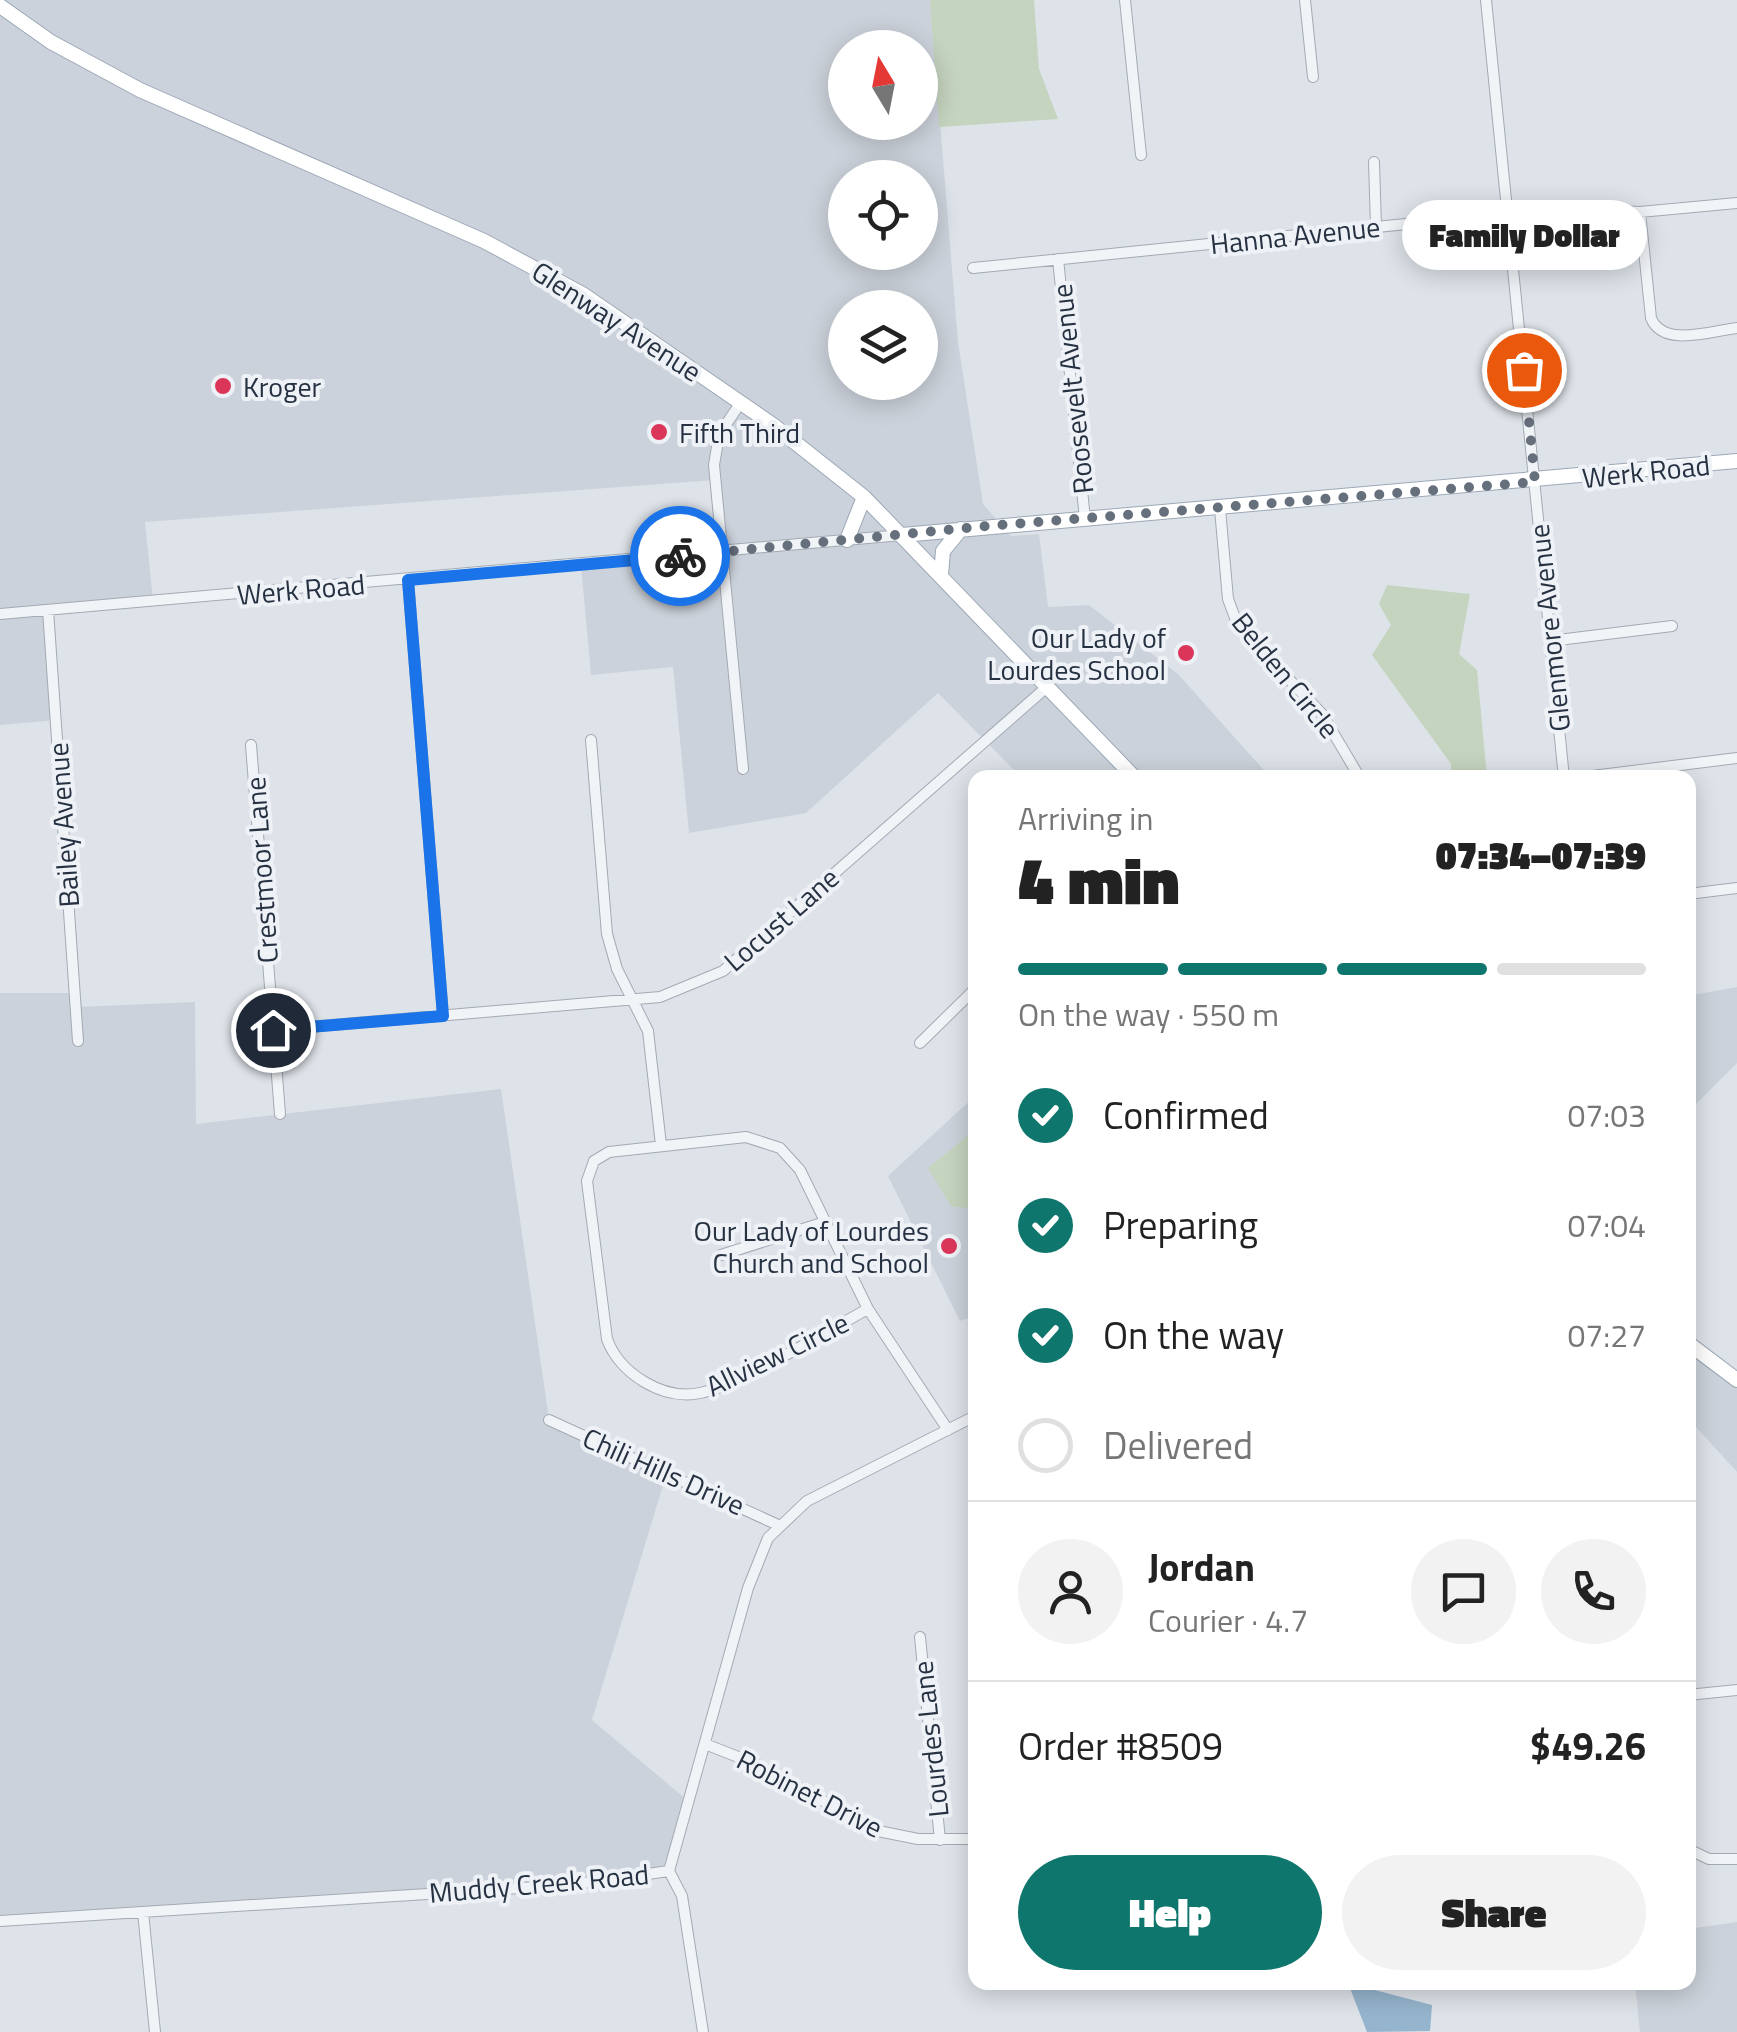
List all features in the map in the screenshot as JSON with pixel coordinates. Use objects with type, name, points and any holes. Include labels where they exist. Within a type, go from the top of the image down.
[{"type":"main road","name":"Glenway Avenue","points":[[0,6],[51,42],[140,90],[444,222],[537,268],[741,402],[864,496],[1127,770]]},
{"type":"main road","name":"Werk Road","points":[[902,535],[1737,462]]},
{"type":"main road","points":[[848,540],[864,496]]},
{"type":"main road","points":[[941,575],[943,551],[961,529]]},
{"type":"main road","points":[[1696,1348],[1737,1380]]},
{"type":"street","points":[[1125,0],[1140,155]]},
{"type":"street","points":[[1305,0],[1313,77]]},
{"type":"street","name":"Glenmore Avenue","points":[[1486,0],[1563,770]]},
{"type":"street","points":[[1374,162],[1376,227]]},
{"type":"street","name":"Hanna Avenue","points":[[973,268],[1578,208],[1640,212],[1737,203]]},
{"type":"street","points":[[1640,212],[1651,318],[1658,330],[1670,336],[1737,328]]},
{"type":"street","name":"Roosevelt Avenue","points":[[1058,259],[1085,519]]},
{"type":"street","points":[[741,402],[719,436],[714,456],[743,770]]},
{"type":"street","name":"Belden Circle","points":[[1220,509],[1228,600],[1238,626],[1322,714],[1355,770]]},
{"type":"street","name":"Werk Road","points":[[0,614],[902,535]]},
{"type":"street","points":[[408,580],[443,1016]]},
{"type":"street","name":"Bailey Avenue","points":[[48,610],[78,1041]]},
{"type":"street","points":[[1550,641],[1672,626]]},
{"type":"street","name":"Locust Lane","points":[[273,1030],[684,990],[723,972],[1048,686]]},
{"type":"street","points":[[591,740],[607,934],[648,1031],[661,1145]]},
{"type":"street","name":"Crestmoor Lane","points":[[251,745],[280,1114]]},
{"type":"street","points":[[1640,770],[1737,758]]},
{"type":"street","points":[[1696,893],[1737,888]]},
{"type":"street","points":[[920,1043],[968,996]]},
{"type":"street","name":"Allview Circle","points":[[868,1309],[702,1393],[664,1390],[626,1370],[606,1339],[588,1172],[594,1161],[609,1152],[746,1137],[771,1142],[800,1170],[868,1309],[948,1430]]},
{"type":"street","points":[[721,1255],[825,1222]]},
{"type":"street","name":"Chili Hills Drive","points":[[549,1420],[778,1525]]},
{"type":"street","name":"Muddy Creek Road","points":[[0,1921],[570,1885],[668,1871],[758,1558],[778,1525],[807,1501],[968,1420]]},
{"type":"street","name":"Lourdes Lane","points":[[920,1637],[940,1840]]},
{"type":"street","points":[[1696,1694],[1737,1690]]},
{"type":"street","name":"Robinet Drive","points":[[705,1744],[756,1764],[878,1831],[968,1840]]},
{"type":"street","points":[[1696,1853],[1709,1859],[1737,1859]]},
{"type":"street","points":[[668,1871],[682,1896],[703,2032]]},
{"type":"street","points":[[143,1912],[155,2032]]},
{"type":"shaded area","points":[[0,0],[930,0],[932,30],[828,30],[828,140],[938,140],[938,98],[958,342],[983,504],[1011,536],[1039,534],[1048,607],[1089,605],[1178,674],[1264,770],[1014,770],[938,693],[806,813],[689,833],[673,667],[591,675],[581,565],[723,552],[715,480],[145,522],[153,600],[49,610],[56,720],[0,725]]},
{"type":"shaded area","points":[[1737,987],[1737,1063],[1696,1104],[1696,995]]},
{"type":"shaded area","points":[[0,993],[75,993],[76,1007],[195,1002],[196,1124],[501,1089],[549,1419],[667,1472],[592,1720],[687,1800],[669,1871],[634,1878],[0,1921]]},
{"type":"shaded area","name":"Our Lady of Lourdes Church and School","points":[[968,1102],[968,1318],[960,1321],[888,1176]]},
{"type":"shaded area","points":[[1696,1349],[1737,1380],[1737,1472],[1696,1427]]},
{"type":"shaded area","points":[[1737,1922],[1737,2032],[1640,2032],[1636,1990],[1696,1990],[1696,1928]]},
{"type":"green space","points":[[930,0],[1034,0],[1039,69],[1058,119],[939,127],[938,30],[932,30]]},
{"type":"green space","points":[[1387,585],[1470,594],[1459,654],[1477,670],[1486,770],[1451,770],[1451,764],[1372,655],[1391,625],[1379,604]]},
{"type":"green space","points":[[968,1136],[968,1208],[951,1206],[928,1168]]},
{"type":"water","points":[[1351,1990],[1375,1990],[1432,2005],[1430,2031],[1367,2032]]},
{"type":"way so far","points":[[680,556],[988,526],[1535,482],[1524,370]]},
{"type":"place","name":"Family Dollar","points":[[1524,370]]},
{"type":"place","name":"Kroger","points":[[223,386]]},
{"type":"place","name":"Fifth Third","points":[[659,432]]},
{"type":"place","name":"Our Lady of Lourdes School","points":[[1186,653]]},
{"type":"place","name":"Our Lady of Lourdes Church and School","points":[[949,1246]]},
{"type":"route","points":[[273,1030],[443,1016],[408,580],[680,556]]}]
